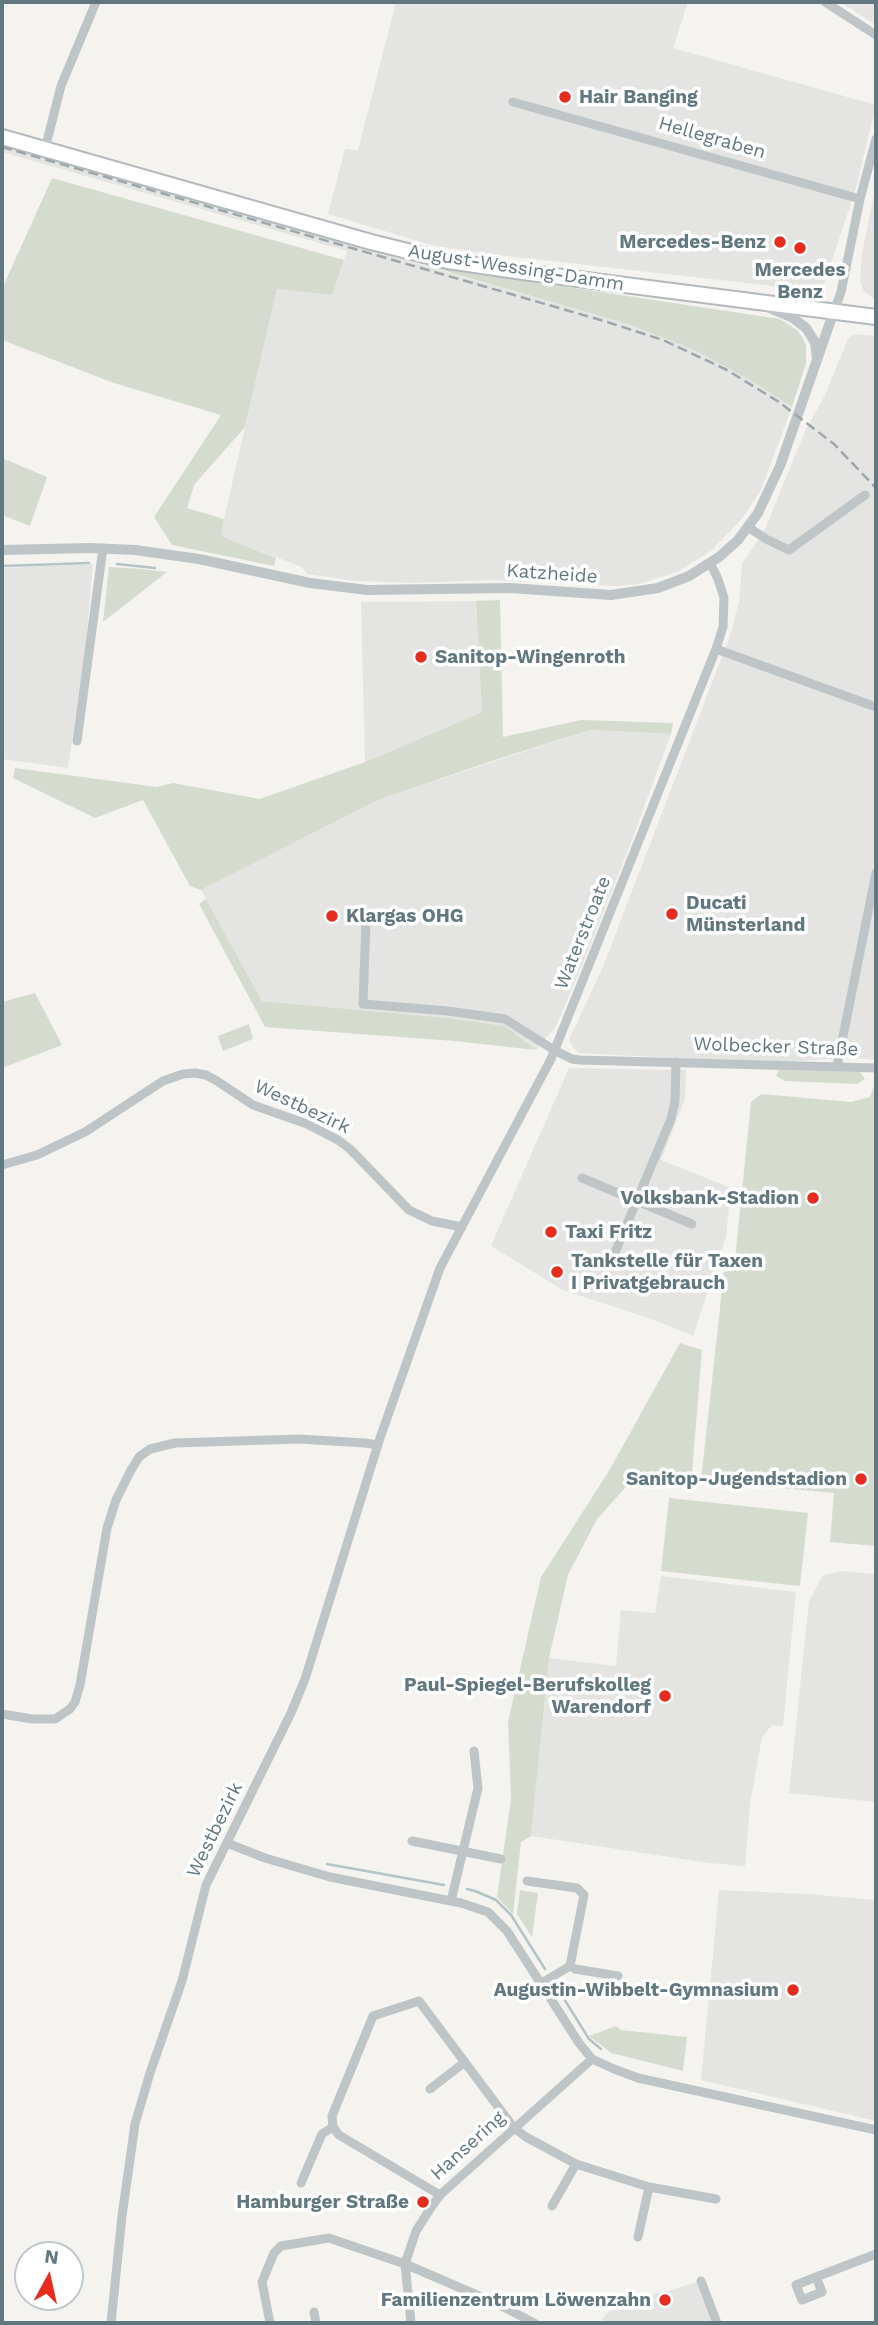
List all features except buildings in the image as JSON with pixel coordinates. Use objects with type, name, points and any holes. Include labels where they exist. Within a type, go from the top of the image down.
[{"type":"main road","name":"August-Wessing-Damm","points":[[2,136],[409,253],[505,270],[876,317]]},
{"type":"street","points":[[45,149],[61,86],[96,2]]},
{"type":"street","points":[[825,2],[876,35]]},
{"type":"street","name":"Hellegraben","points":[[513,102],[860,199]]},
{"type":"street","points":[[834,311],[841,292],[860,199],[876,139]]},
{"type":"street","points":[[753,301],[793,318],[806,328],[815,342],[817,362]]},
{"type":"street","name":"Katzheide","points":[[2,550],[103,548],[175,555],[310,583],[383,590],[510,588],[621,594],[666,586],[710,564],[725,552],[748,527],[763,505],[834,311]]},
{"type":"street","points":[[748,527],[789,550],[865,495]]},
{"type":"street","points":[[77,741],[103,548]]},
{"type":"street","name":"Waterstroate","points":[[554,1050],[599,945],[716,649],[724,621],[724,598],[710,564]]},
{"type":"street","points":[[716,649],[876,708]]},
{"type":"street","points":[[837,1066],[876,873]]},
{"type":"street","points":[[366,920],[363,1004],[505,1019],[554,1050]]},
{"type":"street","name":"Wolbecker Straße","points":[[554,1050],[580,1060],[876,1068]]},
{"type":"street","name":"Westbezirk","points":[[111,2323],[126,2177],[135,2124],[182,1981],[206,1885],[291,1713],[305,1679],[378,1446],[435,1280],[548,1067],[554,1050]]},
{"type":"street","name":"Wolbecker Straße","points":[[611,1262],[674,1108],[676,1062]]},
{"type":"street","name":"Westbezirk","points":[[2,1165],[37,1155],[85,1132],[163,1081],[195,1073],[218,1081],[253,1105],[338,1140],[410,1210],[432,1221],[462,1227]]},
{"type":"street","points":[[582,1178],[692,1224]]},
{"type":"street","points":[[2,1714],[32,1719],[55,1719],[75,1702],[107,1528],[116,1500],[131,1470],[139,1457],[150,1449],[175,1443],[287,1440],[365,1443],[378,1446]]},
{"type":"street","points":[[451,1901],[478,1788],[474,1751]]},
{"type":"street","points":[[412,1841],[501,1859]]},
{"type":"street","points":[[228,1843],[253,1854],[330,1878],[451,1901],[488,1912],[507,1931],[592,2059],[638,2078],[876,2130]]},
{"type":"street","points":[[527,1881],[577,1888],[584,1895],[570,1966],[540,1984]]},
{"type":"street","points":[[570,1966],[618,1976]]},
{"type":"street","points":[[440,2195],[339,2135],[333,2127],[332,2116],[373,2016],[419,2001],[514,2128],[526,2137],[576,2164],[649,2187],[716,2199]]},
{"type":"street","name":"Hansering","points":[[411,2323],[405,2264],[415,2231],[440,2195],[592,2059]]},
{"type":"street","points":[[430,2089],[465,2062]]},
{"type":"street","points":[[301,2183],[322,2134],[333,2127]]},
{"type":"street","points":[[552,2206],[576,2164]]},
{"type":"street","points":[[638,2237],[649,2187]]},
{"type":"street","points":[[270,2323],[262,2282],[274,2253],[281,2246],[329,2238],[405,2264],[500,2305],[520,2320],[534,2323]]},
{"type":"street","points":[[816,2277],[876,2253]]},
{"type":"street","points":[[701,2281],[717,2323]]},
{"type":"street","points":[[314,2312],[316,2323]]},
{"type":"shaded area","points":[[396,2],[688,2],[673,48],[876,105],[856,188],[824,285],[809,290],[488,254],[431,245],[328,214],[345,149],[358,150]]},
{"type":"shaded area","points":[[840,2],[876,2],[876,25],[842,3]]},
{"type":"shaded area","points":[[2,144],[631,325],[696,351],[757,384],[792,407],[761,490],[741,520],[711,551],[677,572],[639,584],[616,586],[495,580],[411,583],[356,581],[307,574],[302,567],[220,536],[277,289],[332,294],[347,251],[2,152]]},
{"type":"shaded area","points":[[52,178],[344,260],[332,295],[277,289],[245,427],[194,485],[187,508],[224,519],[221,536],[276,558],[274,566],[172,545],[154,517],[221,415],[114,383],[2,340],[2,289]]},
{"type":"shaded area","points":[[876,185],[876,300],[863,291],[860,279],[862,253]]},
{"type":"shaded area","points":[[428,266],[780,319],[797,330],[806,345],[806,363],[792,407],[757,384],[696,351],[631,325]]},
{"type":"shaded area","points":[[854,334],[876,336],[876,1060],[850,1058],[757,1063],[580,1053],[569,1040],[604,964],[731,633],[739,601],[742,564],[765,529],[806,429],[824,397],[848,339]]},
{"type":"shaded area","points":[[2,458],[47,477],[30,526],[2,515]]},
{"type":"shaded area","points":[[93,564],[86,643],[68,768],[2,759],[2,568]]},
{"type":"shaded area","points":[[109,567],[142,569],[167,572],[103,622]]},
{"type":"shaded area","points":[[500,600],[503,737],[581,720],[673,723],[671,734],[590,730],[498,759],[378,800],[201,890],[190,886],[143,800],[95,818],[13,778],[15,768],[157,787],[173,783],[260,799],[365,762],[482,712],[476,601]]},
{"type":"shaded area","name":"Sanitop-Wingenroth","points":[[476,601],[482,712],[365,762],[361,602]]},
{"type":"shaded area","points":[[590,730],[671,734],[583,963],[556,1026],[536,1050],[505,1026],[448,1018],[262,1001],[201,890],[378,800]]},
{"type":"shaded area","points":[[206,899],[262,1001],[448,1018],[505,1026],[536,1050],[265,1027],[199,904]]},
{"type":"shaded area","points":[[35,993],[62,1045],[2,1068],[2,1002]]},
{"type":"shaded area","points":[[249,1024],[253,1039],[223,1051],[218,1036]]},
{"type":"shaded area","points":[[569,1068],[686,1070],[685,1099],[661,1160],[731,1188],[726,1237],[693,1336],[657,1321],[563,1290],[491,1246]]},
{"type":"shaded area","points":[[779,1070],[860,1072],[865,1079],[857,1084],[785,1081],[776,1076]]},
{"type":"shaded area","points":[[876,1080],[876,1546],[830,1542],[834,1493],[701,1480],[724,1272],[734,1270],[751,1102],[761,1094],[851,1102],[870,1097]]},
{"type":"shaded area","points":[[680,1343],[702,1350],[692,1473],[663,1483],[633,1479],[597,1519],[568,1575],[549,1658],[531,1836],[521,1842],[513,1914],[497,1897],[511,1799],[508,1722],[541,1577],[609,1471]]},
{"type":"shaded area","points":[[669,1498],[808,1513],[800,1586],[661,1571]]},
{"type":"shaded area","points":[[843,1571],[876,1574],[876,1802],[789,1793],[809,1601],[823,1575]]},
{"type":"shaded area","name":"Paul-Spiegel-Berufskolleg Warendorf","points":[[661,1576],[796,1592],[783,1726],[772,1725],[762,1737],[750,1804],[745,1866],[531,1836],[549,1658],[616,1666],[621,1610],[655,1613]]},
{"type":"shaded area","points":[[520,1890],[538,1893],[532,1937],[517,1914]]},
{"type":"shaded area","name":"Augustin-Wibbelt-Gymnasium","points":[[719,1890],[876,1900],[876,2121],[701,2080]]},
{"type":"shaded area","points":[[616,2026],[621,2030],[687,2037],[683,2071],[611,2053],[589,2036]]},
{"type":"shaded area","name":"Familienzentrum Löwenzahn","points":[[697,2282],[713,2323],[600,2323],[606,2314],[633,2297],[665,2292]]},
{"type":"waterway","points":[[2,566],[89,563]]},
{"type":"waterway","points":[[117,564],[155,568]]},
{"type":"waterway","points":[[327,1864],[444,1885]]},
{"type":"waterway","points":[[467,1889],[496,1900],[511,1915],[545,1969]]},
{"type":"waterway","points":[[556,1986],[589,2039],[601,2049]]},
{"type":"railway","points":[[2,147],[663,340],[727,370],[779,402],[834,444],[876,488]]},
{"type":"place","name":"Hair Banging","points":[[565,97]]},
{"type":"place","name":"Mercedes-Benz","points":[[780,242]]},
{"type":"place","name":"Mercedes Benz","points":[[800,248]]},
{"type":"place","name":"Sanitop-Wingenroth","points":[[421,657]]},
{"type":"place","name":"Ducati Münsterland","points":[[672,914]]},
{"type":"place","name":"Klargas OHG","points":[[332,916]]},
{"type":"place","name":"Volksbank-Stadion","points":[[813,1198]]},
{"type":"place","name":"Taxi Fritz","points":[[551,1232]]},
{"type":"place","name":"Tankstelle für Taxen I Privatgebrauch","points":[[557,1272]]},
{"type":"place","name":"Sanitop-Jugendstadion","points":[[861,1479]]},
{"type":"place","name":"Paul-Spiegel-Berufskolleg Warendorf","points":[[665,1696]]},
{"type":"place","name":"Augustin-Wibbelt-Gymnasium","points":[[793,1990]]},
{"type":"place","name":"Hamburger Straße","points":[[423,2202]]},
{"type":"place","name":"Familienzentrum Löwenzahn","points":[[665,2300]]}]
